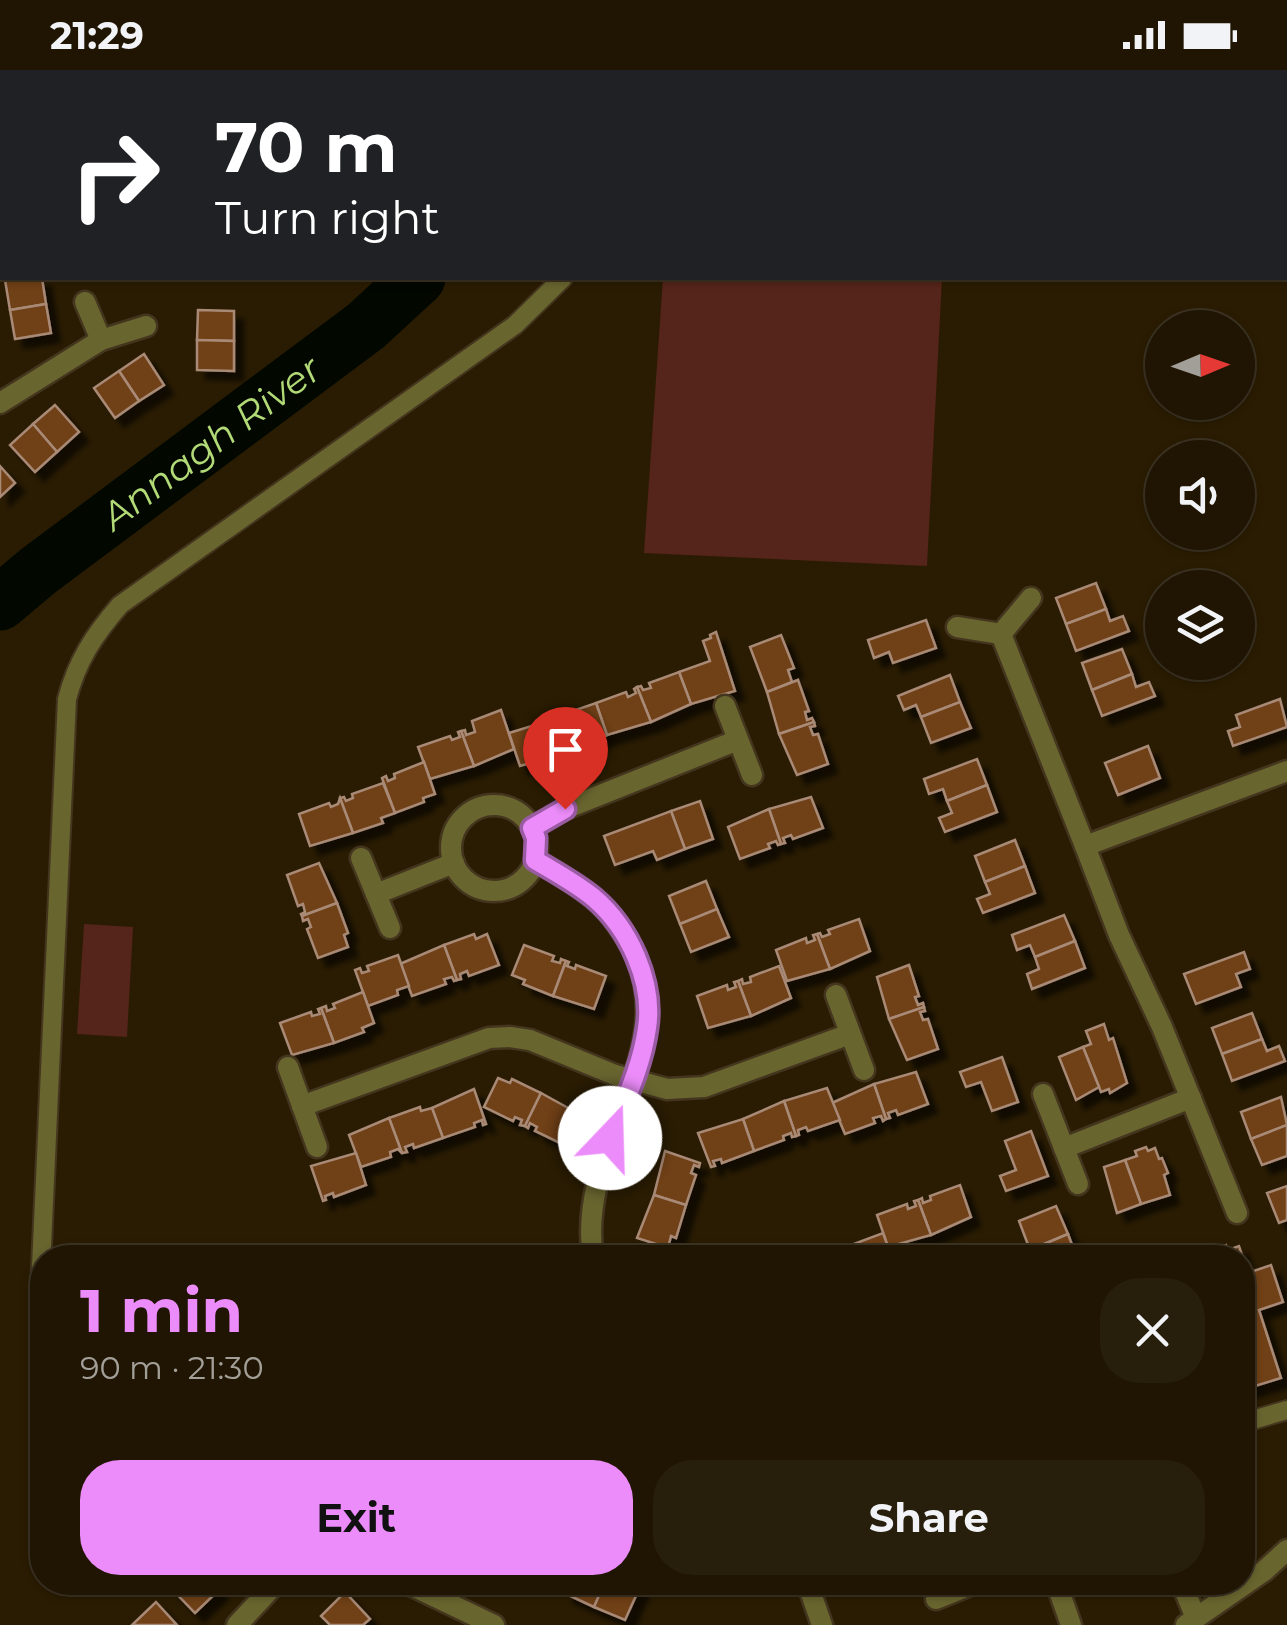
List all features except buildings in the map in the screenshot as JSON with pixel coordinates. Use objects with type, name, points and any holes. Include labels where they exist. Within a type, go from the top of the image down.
[{"type":"street","points":[[85,302],[102,340]]},
{"type":"street","points":[[0,403],[102,340],[146,326]]},
{"type":"street","points":[[1001,634],[1031,598]]},
{"type":"street","points":[[957,626],[1001,634]]},
{"type":"street","points":[[1001,634],[1119,935],[1162,1026],[1236,1213]]},
{"type":"street","points":[[724,706],[752,775]]},
{"type":"street","points":[[532,828],[565,809],[738,740]]},
{"type":"street","points":[[1085,846],[1287,771]]},
{"type":"street","points":[[484,806],[512,809],[532,828],[536,838],[535,860],[520,882],[496,891],[470,884],[454,863],[453,835],[470,812],[484,806]]},
{"type":"street","points":[[361,858],[390,928]]},
{"type":"street","points":[[535,860],[604,908],[634,951],[649,1005],[647,1029],[633,1080],[599,1168],[590,1229],[592,1245]]},
{"type":"street","points":[[376,894],[454,863]]},
{"type":"street","points":[[836,994],[864,1070]]},
{"type":"street","points":[[302,1106],[489,1038],[530,1040],[667,1089],[704,1087],[850,1034]]},
{"type":"street","points":[[288,1068],[317,1146]]},
{"type":"street","points":[[1043,1094],[1078,1184]]},
{"type":"street","points":[[1064,1148],[1191,1098]]},
{"type":"street","points":[[1255,1577],[1287,1550]]},
{"type":"street","points":[[237,1625],[264,1595]]},
{"type":"street","points":[[431,1595],[494,1625]]},
{"type":"street","points":[[811,1595],[822,1625]]},
{"type":"street","points":[[936,1599],[946,1595]]},
{"type":"street","points":[[1061,1595],[1071,1625]]},
{"type":"street","points":[[1184,1595],[1191,1622],[1230,1595]]},
{"type":"lane","points":[[42,1245],[67,699],[86,646],[120,605],[516,325],[561,280]]},
{"type":"lane","points":[[1255,1419],[1287,1410]]},
{"type":"shaded area","points":[[663,280],[942,280],[927,566],[644,553]]},
{"type":"shaded area","points":[[84,924],[133,927],[127,1037],[77,1034]]},
{"type":"waterway","name":"Annagh River","points":[[0,603],[366,326],[416,280]]},
{"type":"route","points":[[565,809],[532,828],[536,838],[535,860],[592,896],[619,925],[644,977],[649,1005],[642,1051],[610,1138]]}]
